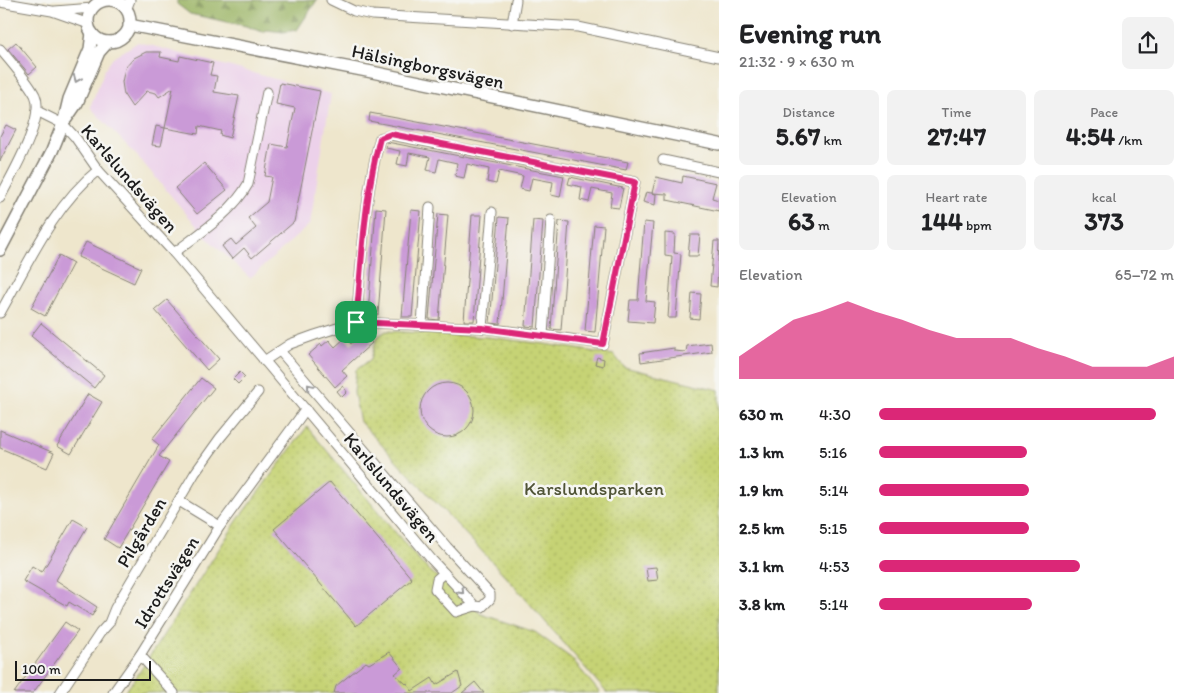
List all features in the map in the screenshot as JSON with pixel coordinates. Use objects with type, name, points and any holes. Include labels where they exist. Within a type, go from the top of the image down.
[{"type":"main road","points":[[0,250],[52,151],[69,99],[90,49],[89,16],[93,8],[101,2],[112,0],[128,5],[130,25],[124,36],[116,41],[108,42],[99,40],[90,29]]},
{"type":"main road","name":"Hälsingborgsvägen","points":[[130,25],[372,72],[719,144]]},
{"type":"main road","points":[[62,124],[77,103],[99,52],[108,42]]},
{"type":"street","points":[[331,0],[347,8],[372,15],[578,27],[719,55]]},
{"type":"street","points":[[512,24],[516,0]]},
{"type":"street","points":[[0,2],[52,11],[93,8]]},
{"type":"street","points":[[52,11],[90,29]]},
{"type":"street","points":[[0,49],[36,96],[37,110],[30,136],[0,198]]},
{"type":"street","points":[[174,253],[231,207],[241,196],[248,184],[267,92]]},
{"type":"street","name":"Karlslundsvägen","points":[[37,110],[62,124],[75,137],[98,170],[174,253],[444,573],[475,606],[482,607],[490,599],[490,594],[280,351]]},
{"type":"street","points":[[264,361],[290,344],[356,322],[482,328],[603,344],[635,182],[391,134],[380,138],[367,204],[356,322]]},
{"type":"street","points":[[663,160],[719,172]]},
{"type":"street","points":[[0,313],[48,230],[78,188],[98,170]]},
{"type":"street","points":[[422,325],[430,207]]},
{"type":"street","points":[[482,328],[492,212]]},
{"type":"street","points":[[543,335],[551,220]]},
{"type":"street","name":"Pilgården","points":[[60,693],[100,633],[109,623],[115,608],[195,473],[220,438],[258,392]]},
{"type":"street","name":"Idrottsvägen","points":[[113,693],[140,655],[220,526],[306,409]]},
{"type":"street","points":[[327,434],[341,422]]},
{"type":"street","name":"Idrottsvägen","points":[[179,501],[220,526]]},
{"type":"street","points":[[444,573],[438,579],[435,589],[456,612],[475,606]]},
{"type":"street","name":"Idrottsvägen","points":[[140,655],[174,693]]},
{"type":"shaded area","points":[[138,42],[331,94],[310,224],[250,278],[206,237],[139,158],[90,107],[105,69],[113,58]]},
{"type":"green space","points":[[177,0],[317,0],[297,30],[283,32],[267,30],[263,32],[246,26],[190,14],[177,4]]},
{"type":"green space","name":"Karslundsparken","points":[[386,331],[487,337],[614,355],[624,367],[719,390],[719,693],[607,693],[510,581],[360,422],[354,393],[356,370],[371,359],[377,337]]},
{"type":"green space","points":[[307,427],[422,564],[481,614],[535,632],[571,658],[600,693],[124,693],[137,676],[239,518]]},
{"type":"building","points":[[16,42],[37,67],[29,74],[8,49]]},
{"type":"building","points":[[146,52],[161,52],[160,57],[179,61],[180,56],[213,63],[210,75],[217,76],[214,92],[239,96],[230,138],[220,135],[221,131],[199,126],[198,134],[165,128],[173,88],[159,97],[156,93],[147,91],[132,107],[124,95],[122,82],[125,68],[134,58]]},
{"type":"building","points":[[280,83],[320,91],[294,222],[252,258],[244,248],[232,259],[222,246],[231,239],[236,245],[256,228],[248,218],[267,202],[272,177],[265,176],[271,144],[287,147],[295,108],[276,104]]},
{"type":"building","points":[[370,113],[628,162],[626,170],[369,121]]},
{"type":"building","points":[[6,125],[16,130],[0,161],[0,136]]},
{"type":"building","points":[[156,126],[165,128],[161,146],[152,145]]},
{"type":"building","points":[[387,142],[564,176],[560,197],[551,195],[553,182],[532,178],[529,191],[520,189],[523,176],[499,171],[496,184],[487,182],[489,169],[467,164],[464,178],[455,176],[457,163],[439,159],[436,172],[427,170],[430,157],[409,153],[407,166],[397,164],[400,151],[386,148]]},
{"type":"building","points":[[204,163],[227,190],[197,214],[175,188]]},
{"type":"building","points":[[683,176],[716,183],[712,198],[719,200],[719,211],[667,200],[667,194],[652,193],[656,177],[682,183]]},
{"type":"building","points":[[570,177],[623,188],[619,208],[610,207],[612,193],[592,189],[589,202],[580,200],[582,187],[568,184]]},
{"type":"building","points":[[646,192],[656,194],[655,205],[643,202]]},
{"type":"building","points":[[376,208],[386,209],[378,315],[368,314]]},
{"type":"building","points":[[411,210],[421,211],[412,317],[402,317]]},
{"type":"building","points":[[438,214],[448,215],[439,320],[429,319]]},
{"type":"building","points":[[472,215],[482,215],[474,321],[464,321]]},
{"type":"building","points":[[499,217],[509,218],[500,324],[490,323]]},
{"type":"building","points":[[533,220],[543,221],[535,327],[525,326]]},
{"type":"building","points":[[559,221],[569,222],[561,330],[551,329]]},
{"type":"building","points":[[644,222],[653,223],[646,301],[655,302],[653,323],[628,321],[630,300],[638,300]]},
{"type":"building","points":[[594,225],[604,226],[595,332],[585,331]]},
{"type":"building","points":[[665,233],[675,234],[674,253],[681,254],[676,318],[668,318],[672,256],[665,255]]},
{"type":"building","points":[[690,235],[700,235],[698,256],[688,256]]},
{"type":"building","points":[[714,241],[719,241],[717,287],[710,286]]},
{"type":"building","points":[[86,242],[141,268],[134,283],[78,257]]},
{"type":"building","points":[[59,255],[73,263],[45,316],[31,308]]},
{"type":"building","points":[[692,293],[701,294],[699,319],[690,318]]},
{"type":"building","points":[[167,300],[219,359],[207,370],[155,310]]},
{"type":"building","points":[[41,323],[104,375],[94,388],[31,336]]},
{"type":"building","points":[[364,333],[372,343],[342,370],[347,376],[335,387],[308,355],[329,340],[335,347],[345,338],[351,344]]},
{"type":"building","points":[[711,343],[712,352],[641,362],[640,353],[674,348],[674,351],[686,352],[687,346]]},
{"type":"building","points":[[597,357],[604,359],[603,366],[595,364]]},
{"type":"building","points":[[240,372],[245,377],[238,384],[233,379]]},
{"type":"building","points":[[201,378],[214,388],[159,456],[169,462],[118,548],[104,539],[159,445],[152,439]]},
{"type":"building","points":[[447,383],[457,385],[466,391],[472,400],[474,410],[472,420],[466,429],[457,435],[447,437],[437,435],[428,429],[422,420],[420,410],[422,400],[428,391],[437,385]]},
{"type":"building","points":[[343,386],[347,392],[342,397],[337,391]]},
{"type":"building","points":[[88,394],[102,402],[71,454],[57,446]]},
{"type":"building","points":[[0,430],[54,453],[47,468],[0,448]]},
{"type":"building","points":[[330,482],[412,579],[356,626],[274,529]]},
{"type":"building","points":[[73,519],[87,527],[56,580],[97,607],[92,616],[69,602],[67,606],[23,581],[32,566],[42,572]]},
{"type":"building","points":[[656,567],[658,580],[648,581],[646,568]]},
{"type":"building","points":[[65,622],[78,631],[33,693],[14,693]]},
{"type":"building","points":[[389,652],[402,668],[395,674],[407,683],[412,691],[432,678],[436,685],[458,672],[462,686],[452,693],[334,693],[336,686],[366,662],[369,664]]},
{"type":"building","points":[[475,682],[484,693],[462,693]]},
{"type":"route","points":[[391,134],[635,182],[603,344],[482,328],[356,322],[367,204],[380,138],[384,135],[391,134]]}]
